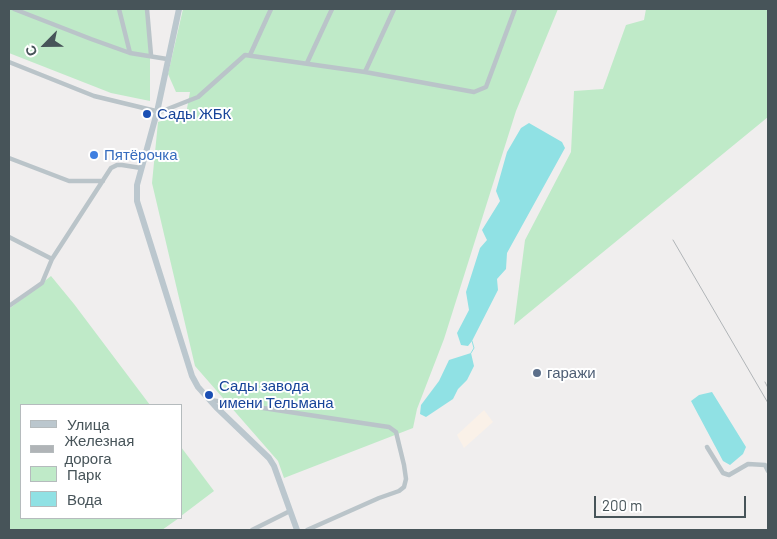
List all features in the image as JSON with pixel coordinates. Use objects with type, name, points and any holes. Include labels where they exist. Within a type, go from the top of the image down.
[{"type":"street","points":[[14,9],[91,40],[130,53],[151,55],[167,60]]},
{"type":"street","points":[[119,9],[130,53]]},
{"type":"street","points":[[147,9],[151,55]]},
{"type":"street","points":[[178,9],[157,112],[137,185],[137,201],[192,376],[210,400],[262,450],[274,466],[297,530]]},
{"type":"street","points":[[250,55],[271,9]]},
{"type":"street","points":[[307,63],[332,9]]},
{"type":"street","points":[[365,72],[394,9]]},
{"type":"street","points":[[9,62],[94,96],[157,112],[178,106],[198,97],[246,55],[365,72],[474,92],[486,87],[515,9]]},
{"type":"street","points":[[9,158],[69,181],[103,181]]},
{"type":"street","points":[[9,306],[42,283],[52,258],[111,168],[117,165],[141,168]]},
{"type":"street","points":[[9,237],[52,258]]},
{"type":"street","points":[[210,400],[389,427],[396,432],[406,479],[404,487],[399,491],[307,530]]},
{"type":"street","points":[[707,447],[723,473],[729,475],[748,464],[765,465],[768,471]]},
{"type":"street","points":[[252,530],[290,511]]},
{"type":"shaded area","points":[[484,410],[493,422],[464,448],[457,435]]},
{"type":"green space","points":[[9,9],[147,9],[150,28],[150,101],[111,93],[9,53]]},
{"type":"green space","points":[[183,9],[558,9],[516,111],[444,339],[417,409],[413,428],[284,478],[278,461],[195,366],[152,183],[158,122],[186,114],[190,92],[176,92],[168,74]]},
{"type":"green space","points":[[646,9],[768,9],[768,117],[514,325],[525,240],[571,152],[574,91],[603,89],[626,25],[644,20]]},
{"type":"green space","points":[[51,276],[149,404],[20,404],[20,519],[178,519],[162,530],[9,530],[9,309]]},
{"type":"green space","points":[[182,448],[214,491],[182,515]]},
{"type":"water","points":[[529,123],[562,142],[565,148],[507,253],[506,269],[497,279],[498,290],[472,341],[468,346],[461,345],[457,333],[469,310],[466,292],[480,248],[487,240],[482,230],[500,201],[496,191],[507,152],[521,128]]},
{"type":"water","points":[[471,353],[474,366],[467,380],[458,389],[453,399],[426,417],[420,414],[421,405],[439,381],[449,360]]},
{"type":"water","points":[[712,392],[746,447],[743,454],[730,465],[723,461],[691,401],[699,395]]},
{"type":"waterway","points":[[471,353],[474,348],[472,341]]},
{"type":"railway","points":[[673,240],[768,403]]},
{"type":"railway","points":[[765,382],[768,388]]},
{"type":"place","name":"Сады ЖБК","points":[[147,114]]},
{"type":"place","name":"Пятёрочка","points":[[94,155]]},
{"type":"place","name":"гаражи","points":[[537,373]]},
{"type":"place","name":"Сады завода имени Тельмана","points":[[209,395]]}]
